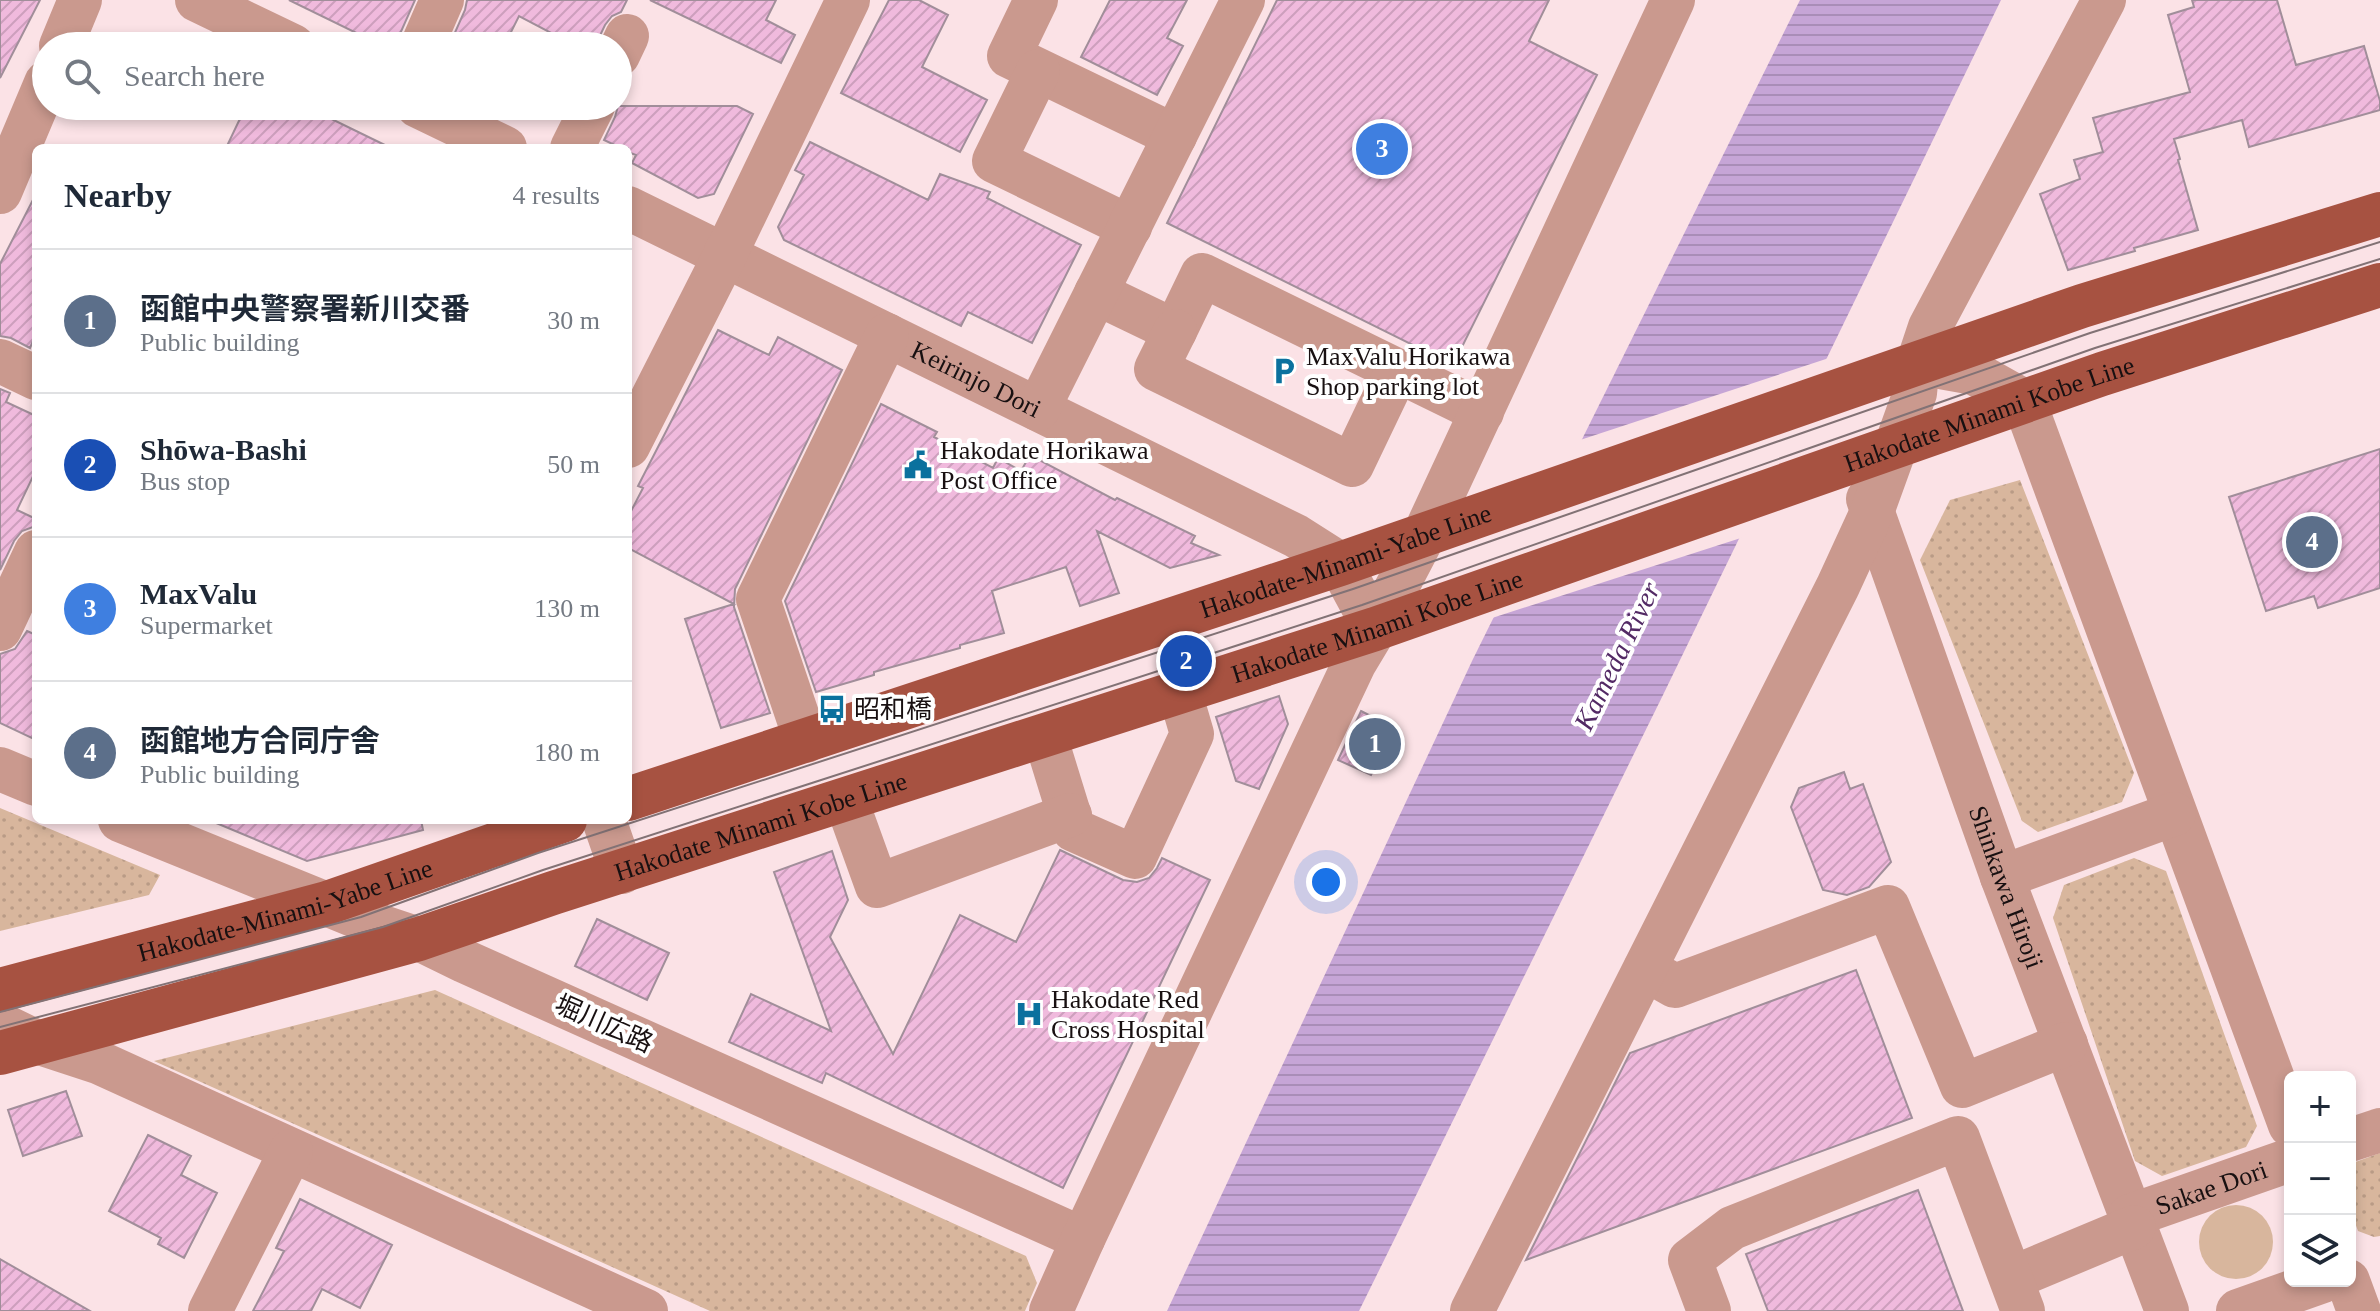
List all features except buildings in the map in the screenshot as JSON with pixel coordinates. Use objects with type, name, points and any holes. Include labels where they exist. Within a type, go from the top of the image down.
[{"type":"main road","points":[[1918,363],[2082,306],[2380,214]]},
{"type":"main road","name":"Hakodate Minami Kobe Line","points":[[12,1040],[419,939],[1375,629],[2024,401],[2380,285]]},
{"type":"main road","name":"Hakodate-Minami-Yabe Line","points":[[632,798],[1340,564],[1918,363]]},
{"type":"main road","name":"Hakodate-Minami-Yabe Line","points":[[0,990],[327,903],[554,824]]},
{"type":"street","points":[[67,32],[80,0]]},
{"type":"street","points":[[197,0],[264,32]]},
{"type":"street","points":[[428,32],[442,0]]},
{"type":"street","points":[[632,438],[725,255],[848,0]]},
{"type":"street","points":[[1036,0],[1009,56],[1175,136]]},
{"type":"street","points":[[1038,409],[1243,0]]},
{"type":"street","points":[[1051,1311],[1354,664],[1424,535],[1673,0]]},
{"type":"street","points":[[1472,1311],[1838,586],[1872,512],[1876,454],[1915,393],[1918,363],[1930,327],[2104,0]]},
{"type":"street","points":[[1038,71],[994,161],[1130,227]]},
{"type":"street","points":[[4,172],[32,113]]},
{"type":"street","points":[[447,120],[497,144]]},
{"type":"street","points":[[574,144],[586,120]]},
{"type":"street","name":"Keirinjo Dori","points":[[632,210],[1296,536],[1340,564],[1375,629]]},
{"type":"street","points":[[1397,371],[1352,465],[1156,369],[1202,275],[1482,412]]},
{"type":"street","points":[[1096,293],[1175,331]]},
{"type":"street","points":[[806,741],[758,599],[887,335]]},
{"type":"street","points":[[0,361],[32,376]]},
{"type":"street","points":[[1918,363],[1974,373],[2024,401],[2284,1109]]},
{"type":"street","name":"Shinkawa Hiroji","points":[[1872,512],[2002,877],[2162,1309]]},
{"type":"street","points":[[0,629],[32,561]]},
{"type":"street","points":[[1045,736],[1074,830],[1135,857],[1192,734],[1180,693]]},
{"type":"street","points":[[0,769],[32,782]]},
{"type":"street","points":[[846,800],[877,886],[1070,815]]},
{"type":"street","points":[[2002,877],[2174,814]]},
{"type":"street","name":"堀川広路","points":[[130,824],[419,939],[1083,1239]]},
{"type":"street","points":[[605,824],[622,872]]},
{"type":"street","points":[[1645,969],[1675,986],[1888,907],[1962,1086],[2066,1044]]},
{"type":"street","points":[[12,1040],[98,1062],[645,1311]]},
{"type":"street","points":[[2356,1138],[2380,1130]]},
{"type":"street","points":[[1709,1311],[1690,1260],[1732,1228],[1958,1138],[2018,1294]]},
{"type":"street","points":[[210,1311],[291,1151]]},
{"type":"street","name":"Sakae Dori","points":[[2018,1294],[2132,1222],[2284,1162]]},
{"type":"street","points":[[2356,1269],[2380,1260]]},
{"type":"street","points":[[2238,1311],[2306,1287]]},
{"type":"street","points":[[2350,1287],[2359,1311]]},
{"type":"shaded area","points":[[2020,480],[2134,773],[2122,802],[2038,832],[2022,821],[1920,560],[1950,500]]},
{"type":"shaded area","points":[[0,808],[160,875],[149,895],[0,931]]},
{"type":"shaded area","points":[[2134,858],[2166,871],[2257,1126],[2246,1147],[2162,1176],[2135,1161],[2053,918],[2064,885]]},
{"type":"shaded area","points":[[435,990],[1026,1256],[1037,1283],[1025,1311],[710,1311],[154,1061]]},
{"type":"shaded area","points":[[2380,1153],[2380,1236],[2358,1231],[2356,1226],[2356,1162]]},
{"type":"shaded area","points":[[2229,1205],[2243,1205],[2257,1211],[2267,1221],[2273,1242],[2271,1256],[2257,1273],[2243,1279],[2229,1279],[2215,1273],[2205,1263],[2199,1249],[2199,1235],[2205,1221],[2215,1211]]},
{"type":"water","name":"Kameda River","points":[[1800,0],[2001,0],[1359,1311],[1167,1311],[1473,659]]},
{"type":"pier","points":[[1832,357],[1744,537],[1489,619],[1577,441]]},
{"type":"tram line","points":[[632,823],[1353,589],[2090,333],[2380,242]]},
{"type":"tram line","points":[[0,1027],[383,927],[543,870],[1362,605],[2095,348],[2380,259]]},
{"type":"tram line","points":[[0,1012],[361,917],[628,824]]},
{"type":"place","name":"MaxValu","points":[[1382,149]]},
{"type":"place","name":"MaxValu Horikawa Shop parking lot","points":[[1284,371]]},
{"type":"place","name":"Hakodate Horikawa Post Office","points":[[918,465]]},
{"type":"place","name":"函館地方合同庁舎","points":[[2312,542]]},
{"type":"place","name":"Shōwa-Bashi","points":[[1186,661]]},
{"type":"place","name":"昭和橋","points":[[832,709]]},
{"type":"place","name":"函館中央警察署新川交番","points":[[1375,744]]},
{"type":"place","name":"Hakodate Red Cross Hospital","points":[[1029,1014]]}]
